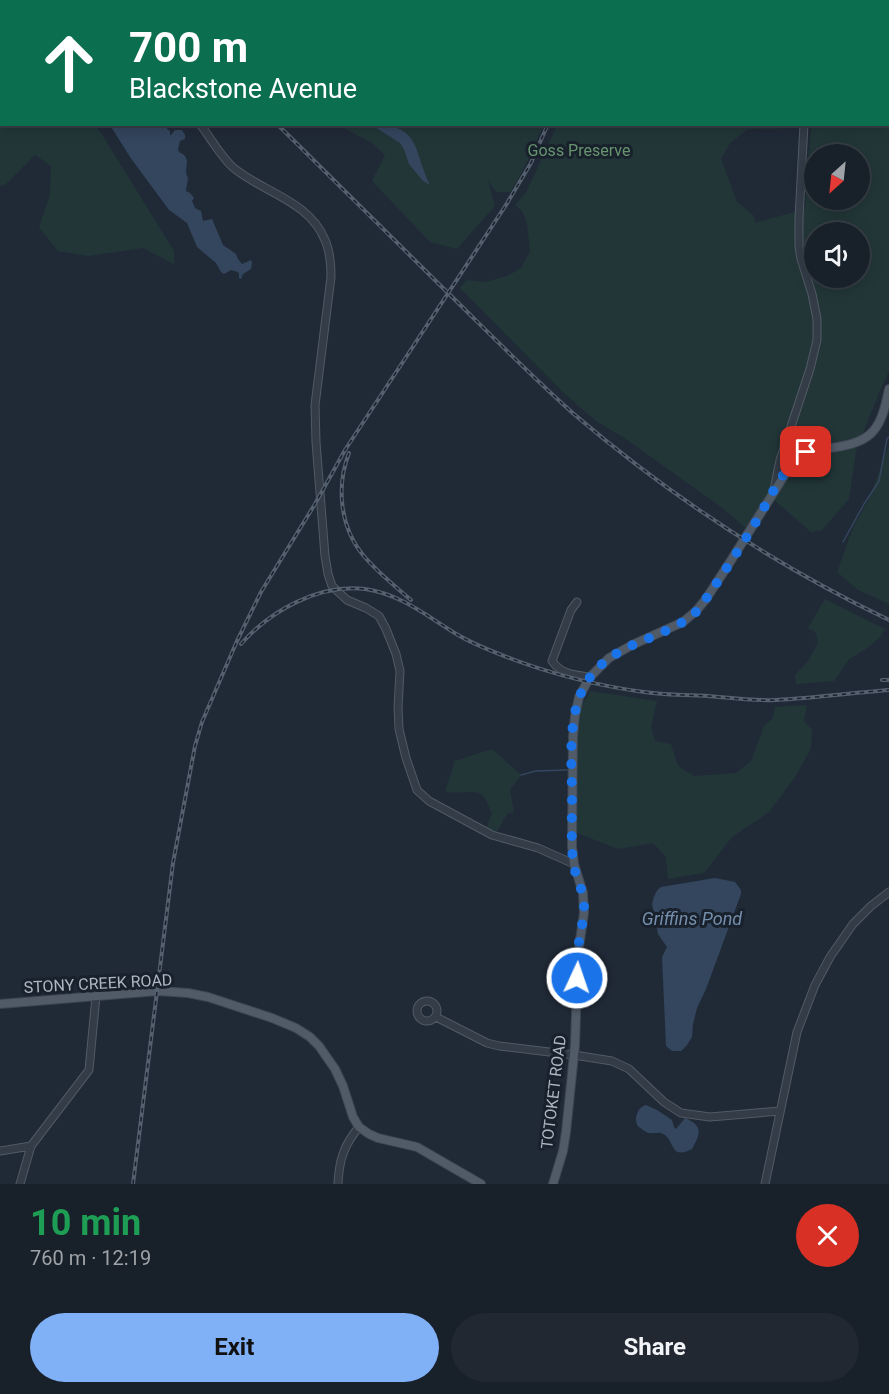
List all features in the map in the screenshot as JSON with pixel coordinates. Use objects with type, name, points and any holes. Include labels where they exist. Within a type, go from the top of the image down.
[{"type":"main road","points":[[773,492],[799,456],[810,451],[846,446],[869,436],[879,424],[889,389]]},
{"type":"main road","name":"TOTOKET ROAD","points":[[553,1184],[565,1144],[574,1054],[578,954],[584,906],[583,893],[573,864],[572,778],[574,724],[579,697],[590,677],[618,652],[674,627],[696,611],[736,553],[773,492]]},
{"type":"main road","name":"STONY CREEK ROAD","points":[[0,1004],[158,991],[188,993],[232,1004],[296,1028],[310,1037],[335,1069],[359,1127]]},
{"type":"main road","points":[[359,1127],[378,1138],[417,1147],[481,1184]]},
{"type":"street","points":[[201,126],[232,167],[298,206],[314,221],[325,240],[332,277],[315,405],[316,442],[328,574],[335,590],[347,600],[379,616],[386,629],[400,671],[399,729],[417,790],[429,801],[492,835],[538,848],[573,864]]},
{"type":"street","name":"TOTOKET ROAD","points":[[773,492],[784,445],[810,369],[817,340],[817,320],[812,294],[799,248],[804,126]]},
{"type":"street","points":[[784,445],[799,456]]},
{"type":"street","points":[[577,602],[571,610],[552,661],[568,674],[590,677]]},
{"type":"street","points":[[765,1184],[797,1032],[815,985],[830,957],[853,924],[889,892]]},
{"type":"street","points":[[20,1184],[31,1146],[89,1070],[96,996]]},
{"type":"street","points":[[436,1017],[487,1043],[574,1054],[607,1060],[629,1068],[664,1102],[681,1113],[710,1117],[780,1111]]},
{"type":"street","points":[[338,1184],[341,1157],[359,1127]]},
{"type":"street","points":[[0,1151],[31,1146]]},
{"type":"green space","points":[[0,126],[97,126],[174,251],[174,264],[143,248],[88,256],[58,251],[39,227],[50,195],[51,166],[35,155],[6,184],[0,186]]},
{"type":"green space","points":[[340,126],[544,126],[510,192],[496,192],[488,181],[495,206],[457,249],[430,242],[372,181],[385,155],[372,143]]},
{"type":"green space","name":"Goss Preserve","points":[[557,126],[802,126],[802,128],[748,129],[730,143],[721,159],[737,202],[754,216],[755,223],[804,209],[870,210],[870,144],[810,144],[811,126],[889,126],[889,371],[856,451],[849,499],[822,530],[811,532],[773,499],[762,503],[747,529],[721,507],[626,439],[596,421],[566,395],[460,288],[467,280],[486,282],[507,276],[521,268],[530,251],[527,223],[522,211],[515,205],[526,193]]},
{"type":"green space","points":[[889,445],[889,604],[858,590],[837,572],[855,524],[870,497]]},
{"type":"green space","points":[[825,599],[885,629],[880,637],[866,649],[849,659],[834,681],[796,684],[795,675],[808,661],[818,643],[816,633],[808,628]]},
{"type":"green space","points":[[590,691],[657,701],[651,726],[655,741],[671,744],[678,766],[694,776],[736,773],[751,761],[764,726],[773,718],[775,707],[807,705],[804,721],[812,730],[811,748],[797,774],[769,812],[732,837],[704,873],[668,879],[666,857],[653,843],[618,849],[577,833],[577,736],[581,708]]},
{"type":"green space","points":[[492,749],[521,775],[510,790],[514,812],[507,814],[496,833],[486,829],[492,813],[480,793],[445,791],[455,761]]},
{"type":"water","points":[[111,126],[167,126],[170,136],[175,130],[182,130],[185,139],[180,141],[178,149],[187,161],[186,191],[194,198],[192,201],[195,208],[201,211],[203,221],[212,219],[223,245],[236,254],[242,264],[251,260],[251,269],[243,274],[241,279],[238,272],[231,270],[224,274],[221,272],[216,263],[197,247],[187,223],[169,210]]},
{"type":"water","points":[[374,126],[388,126],[407,134],[417,150],[430,185],[423,181],[409,164],[400,143]]},
{"type":"water","name":"Griffins Pond","points":[[715,878],[735,882],[741,894],[697,1008],[692,1037],[681,1051],[672,1051],[666,1046],[662,957],[667,947],[658,934],[652,904],[656,892],[661,887]]},
{"type":"water","points":[[646,1105],[672,1120],[676,1129],[685,1118],[695,1124],[699,1131],[692,1149],[685,1152],[676,1151],[663,1134],[649,1133],[638,1126],[637,1113]]},
{"type":"waterway","points":[[843,542],[879,481],[889,437]]},
{"type":"waterway","points":[[521,775],[536,771],[567,770]]},
{"type":"railway","points":[[279,126],[525,369],[611,445],[648,474],[765,553],[889,620]]},
{"type":"railway","points":[[133,1184],[173,863],[195,746],[202,722],[261,592],[345,450],[506,205],[531,163],[547,126]]},
{"type":"railway","points":[[349,453],[342,479],[342,506],[349,532],[368,561],[411,600]]},
{"type":"railway","points":[[241,644],[267,620],[297,602],[330,591],[365,589],[402,601],[464,639],[498,654],[561,675],[610,687],[660,694],[767,700],[889,690]]},
{"type":"railway","points":[[882,680],[889,680]]},
{"type":"route","points":[[577,978],[579,942],[584,913],[583,893],[573,864],[572,846],[573,737],[579,697],[590,677],[609,658],[632,645],[674,627],[696,611],[754,526],[790,466],[806,452]]}]
